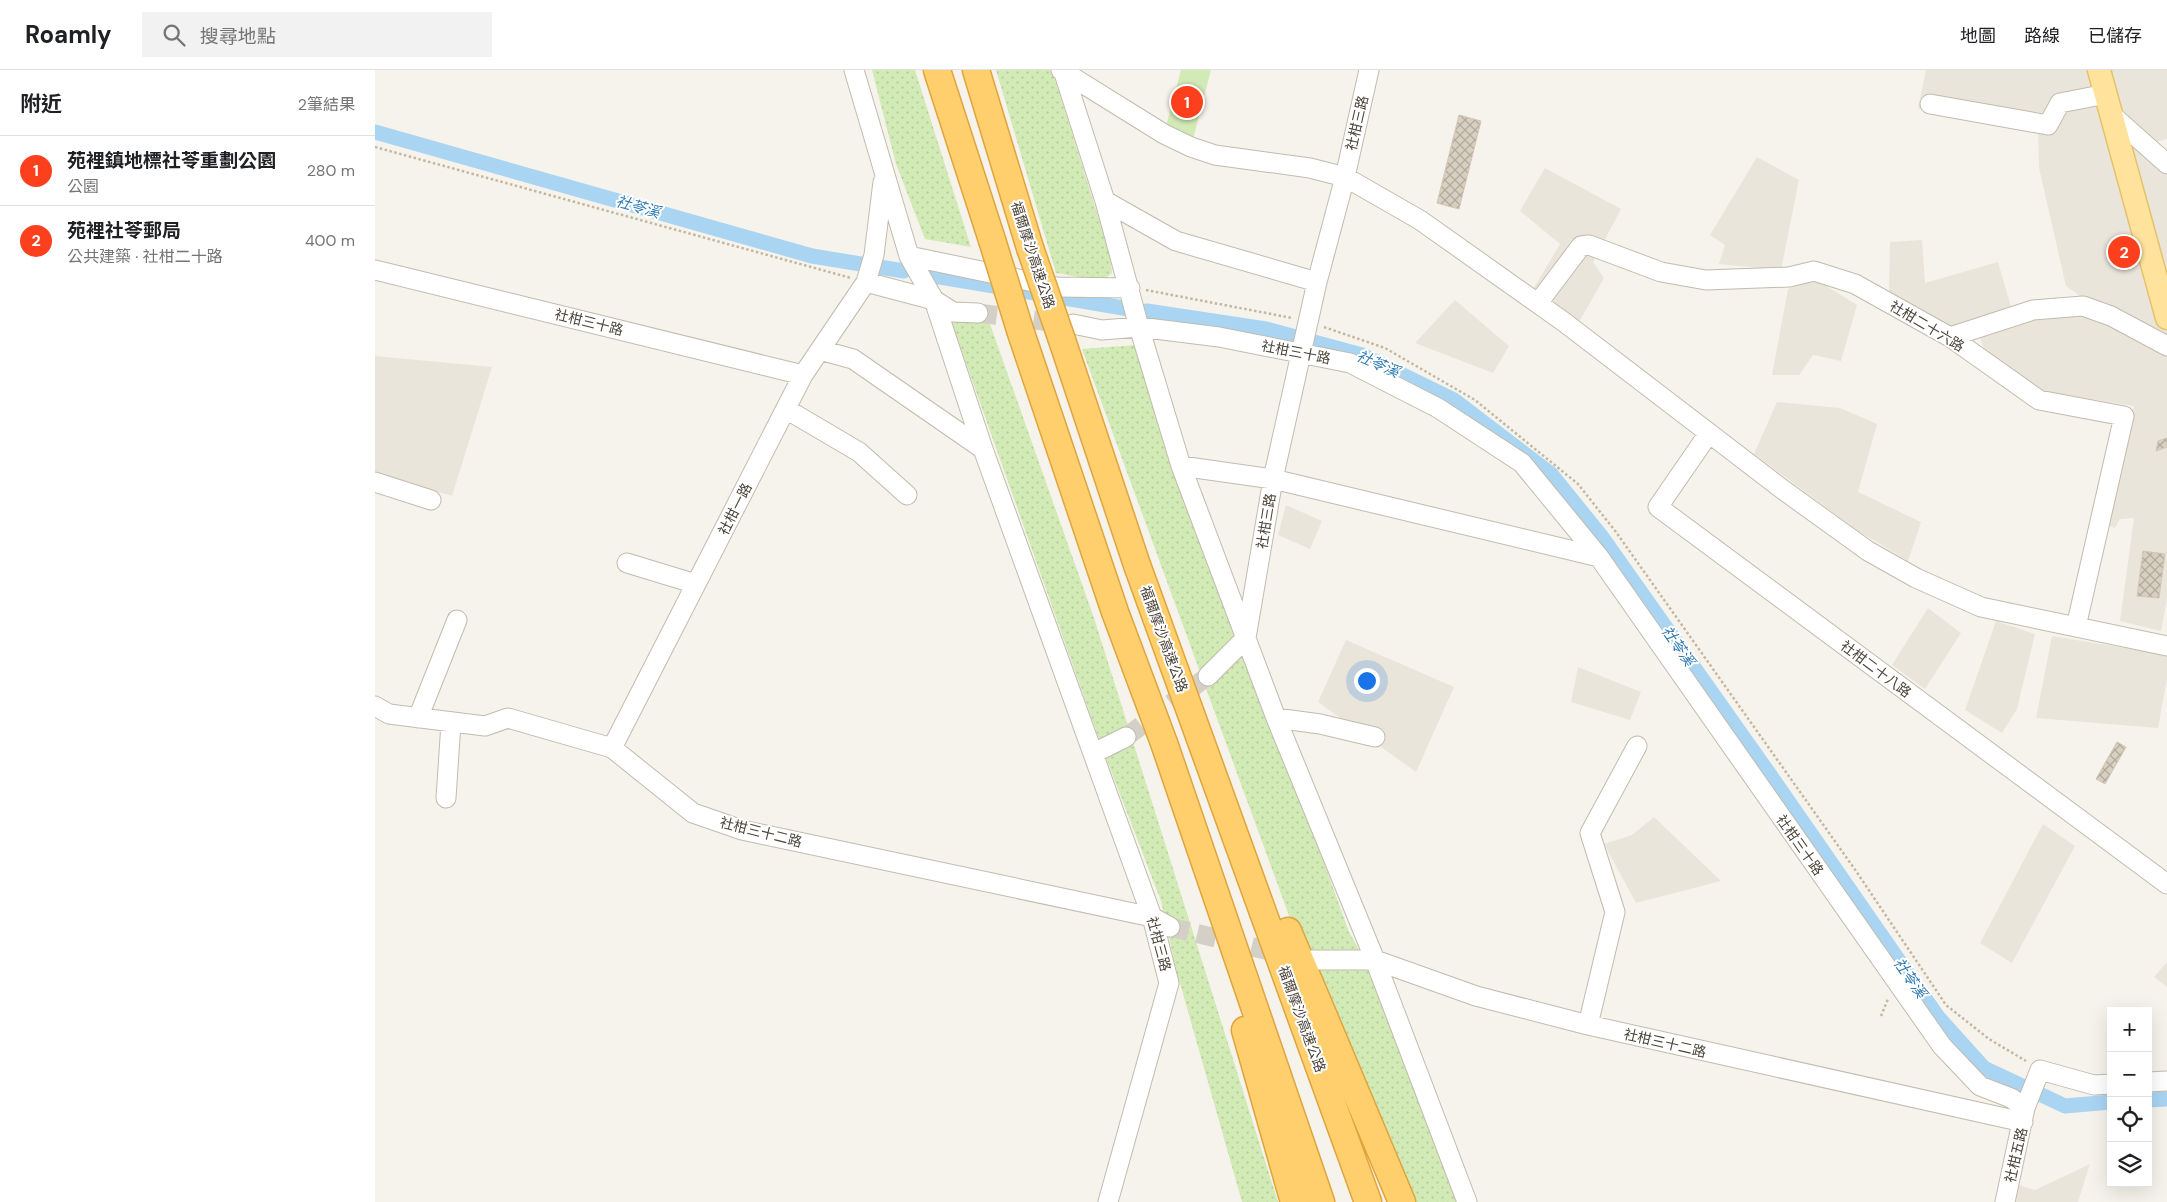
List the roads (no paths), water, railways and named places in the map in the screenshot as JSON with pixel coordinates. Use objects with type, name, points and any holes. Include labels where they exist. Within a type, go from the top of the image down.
[{"type":"highway","points":[[937,70],[1021,333],[1115,612],[1164,743],[1321,1202]]},
{"type":"highway","name":"福爾摩沙高速公路","points":[[976,70],[1030,248],[1067,332],[1155,615],[1369,1202]]},
{"type":"highway","points":[[1155,615],[1401,1202]]},
{"type":"highway","points":[[1164,743],[1293,1202]]},
{"type":"main road","points":[[2099,70],[2167,318]]},
{"type":"street","name":"社柑三路","points":[[854,70],[909,256],[934,300],[983,449],[1152,916],[1169,983],[1108,1202]]},
{"type":"street","points":[[1063,70],[1165,134],[1191,147],[1215,155],[1310,168],[1345,177],[1420,220],[1538,303],[1868,551],[1916,578],[1981,607],[2167,646]]},
{"type":"street","points":[[1063,70],[1105,201],[1139,327],[1181,466],[1276,718],[1375,960],[1467,1202]]},
{"type":"street","name":"社柑三路","points":[[1246,638],[1273,479],[1317,282],[1345,177],[1369,70]]},
{"type":"street","points":[[1931,104],[2048,126],[2060,103],[2109,105],[2167,164]]},
{"type":"street","points":[[884,173],[869,274],[934,300],[953,312],[978,313]]},
{"type":"street","points":[[1105,201],[1176,241],[1317,282]]},
{"type":"street","name":"社柑二十六路","points":[[1538,303],[1581,246],[1589,245],[1661,272],[1706,280],[1789,277],[1813,271],[1855,284],[1950,337],[2039,400],[2124,416],[2076,627]]},
{"type":"street","points":[[909,256],[1057,287],[1130,288]]},
{"type":"street","name":"社柑三十路","points":[[375,270],[803,375]]},
{"type":"street","name":"社柑一路","points":[[612,748],[803,375],[869,274]]},
{"type":"street","points":[[1950,337],[2033,310],[2083,306],[2111,316],[2167,346]]},
{"type":"street","name":"社柑三十路","points":[[1067,332],[1139,327],[1219,337],[1350,362],[1438,408],[1522,463],[1599,557],[1941,1046],[1980,1086],[2011,1098],[2024,1115]]},
{"type":"street","points":[[820,350],[853,359],[983,449]]},
{"type":"street","points":[[786,409],[859,452],[907,495]]},
{"type":"street","name":"社柑二十八路","points":[[1709,433],[1658,507],[2167,884]]},
{"type":"street","points":[[1181,466],[1273,479],[1599,557]]},
{"type":"street","points":[[375,482],[431,500]]},
{"type":"street","points":[[627,564],[696,584]]},
{"type":"street","points":[[418,718],[457,620]]},
{"type":"street","points":[[1208,676],[1246,638]]},
{"type":"street","name":"社柑三十二路","points":[[375,706],[389,714],[451,723],[485,726],[508,718],[612,748],[693,813],[742,830],[1152,916],[1171,927]]},
{"type":"street","points":[[1276,718],[1320,724],[1375,737]]},
{"type":"street","points":[[446,798],[451,723]]},
{"type":"street","points":[[1094,753],[1126,737]]},
{"type":"street","points":[[1588,1024],[1615,912],[1590,833],[1637,746]]},
{"type":"street","name":"社柑三十二路","points":[[1311,960],[1375,960],[1476,996],[1588,1024],[1750,1062],[2024,1115]]},
{"type":"street","name":"社柑五路","points":[[2005,1202],[2024,1115],[2040,1070],[2094,1085],[2107,1084]]},
{"type":"street","points":[[2152,1082],[2167,1081]]},
{"type":"waterway","name":"社苓溪","points":[[375,132],[812,256],[904,271]]},
{"type":"waterway","name":"社苓溪","points":[[934,276],[1129,309]]},
{"type":"waterway","name":"社苓溪","points":[[1147,311],[1266,329],[1362,355],[1454,400],[1551,474],[1602,537],[1938,1017],[1984,1068],[2065,1106],[2107,1102]]},
{"type":"waterway","name":"社苓溪","points":[[2152,1100],[2167,1099]]},
{"type":"tunnel","points":[[978,313],[1066,324]]},
{"type":"tunnel","points":[[1126,737],[1208,676]]},
{"type":"tunnel","points":[[1170,927],[1286,955]]},
{"type":"place","name":"苑裡鎮地標社苓重劃公園","points":[[1187,102]]},
{"type":"place","name":"苑裡社苓郵局","points":[[2124,252]]}]
